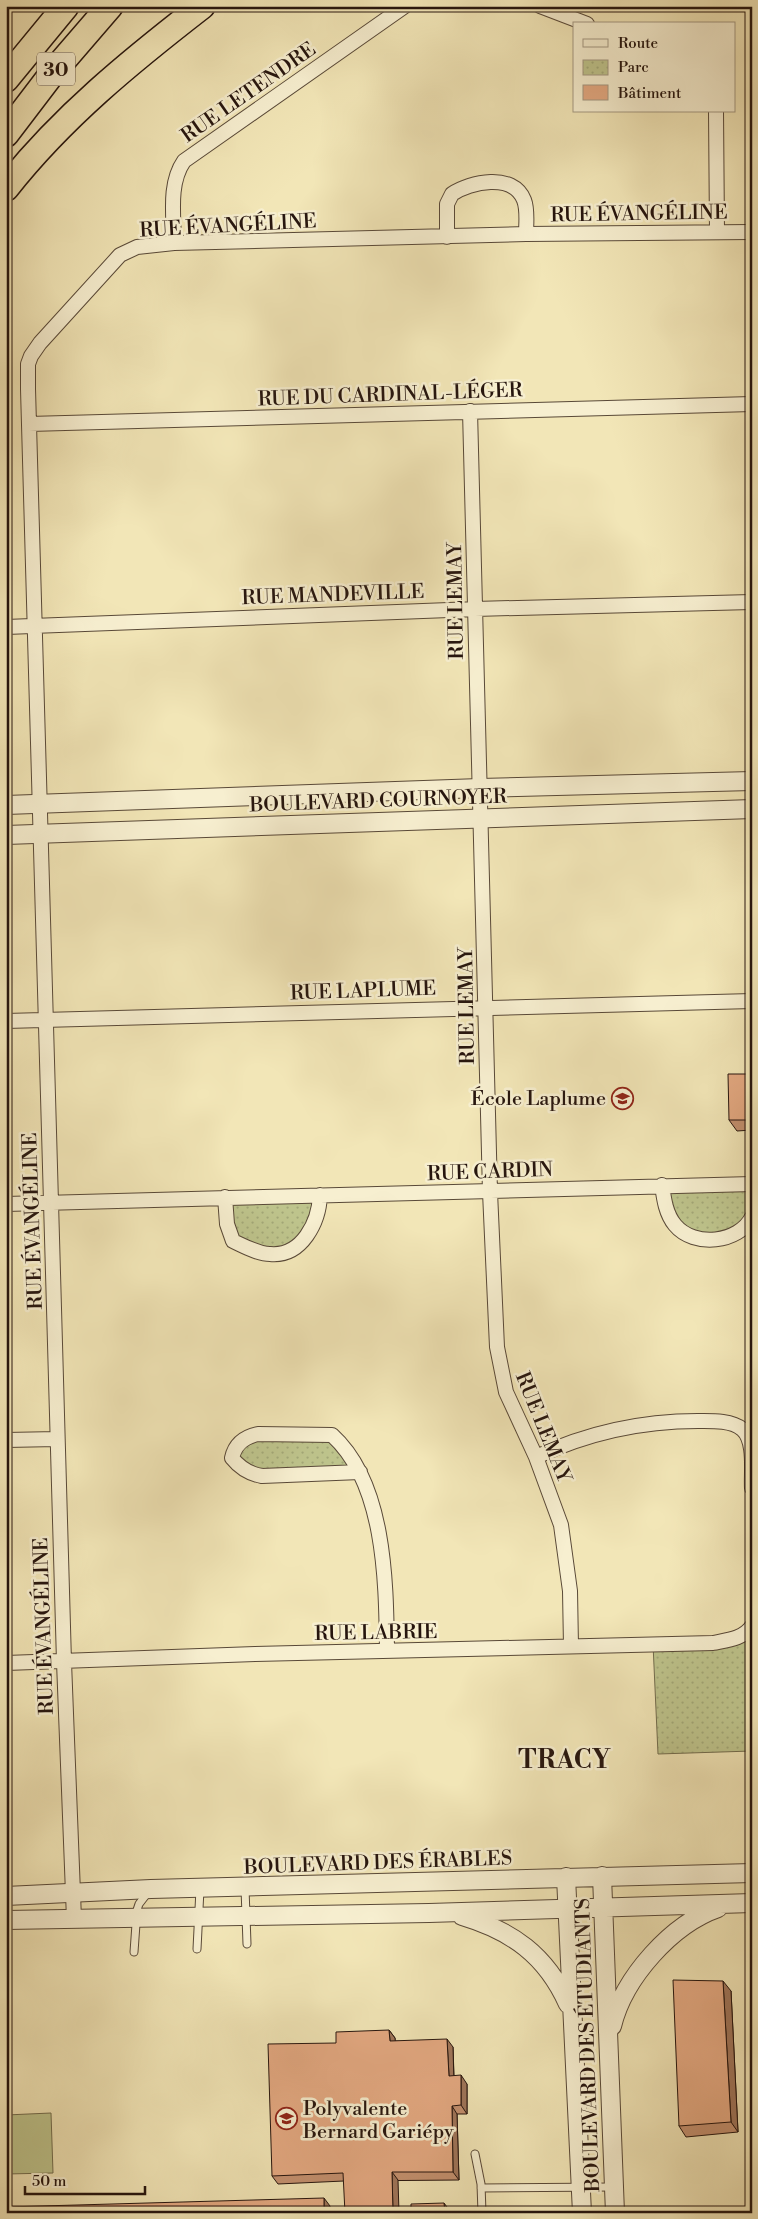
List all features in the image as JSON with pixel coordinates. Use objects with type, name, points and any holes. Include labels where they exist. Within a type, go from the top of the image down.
[{"type":"highway","name":"30","points":[[6,79],[66,6]]},
{"type":"highway","name":"30","points":[[6,134],[54,71],[110,6]]},
{"type":"highway","points":[[6,188],[39,148],[107,83],[202,6]]},
{"type":"street","name":"RUE LETENDRE","points":[[174,243],[174,183],[177,171],[184,161],[404,6]]},
{"type":"street","points":[[540,6],[582,22]]},
{"type":"street","points":[[716,112],[717,232]]},
{"type":"street","name":"RUE ÉVANGÉLINE","points":[[447,237],[447,204],[452,194],[473,184],[488,183],[506,183],[517,190],[524,199],[526,234]]},
{"type":"street","name":"RUE ÉVANGÉLINE","points":[[74,1919],[57,1439],[40,834],[29,424],[28,364],[31,356],[40,343],[120,255],[137,247],[174,243],[526,234],[752,232]]},
{"type":"street","name":"RUE DU CARDINAL-LÉGER","points":[[29,424],[752,404]]},
{"type":"street","name":"RUE LEMAY","points":[[470,411],[490,1192],[498,1360],[506,1392],[536,1457],[561,1525],[570,1591],[571,1646]]},
{"type":"street","name":"RUE MANDEVILLE","points":[[6,626],[475,609],[752,602]]},
{"type":"street","name":"BOULEVARD COURNOYER","points":[[6,805],[480,788],[752,781]]},
{"type":"street","name":"BOULEVARD COURNOYER","points":[[6,835],[752,808]]},
{"type":"street","name":"RUE LAPLUME","points":[[6,1020],[486,1006],[752,1001]]},
{"type":"street","name":"RUE CARDIN","points":[[6,1204],[752,1184]]},
{"type":"street","points":[[662,1185],[664,1201],[669,1215],[676,1226],[689,1236],[705,1239],[730,1236],[748,1224],[752,1217]]},
{"type":"street","points":[[225,1197],[227,1224],[233,1241],[268,1254],[280,1254],[301,1242],[309,1232],[318,1214],[320,1195]]},
{"type":"street","points":[[536,1457],[580,1439],[624,1428],[672,1421],[711,1421],[730,1424],[741,1429],[748,1437],[752,1488]]},
{"type":"street","points":[[360,1472],[262,1476],[252,1474],[237,1465],[232,1458],[234,1448],[248,1436],[332,1435],[347,1451],[360,1472],[373,1512],[383,1553],[386,1586],[387,1651]]},
{"type":"street","points":[[6,1440],[57,1439]]},
{"type":"street","name":"RUE LABRIE","points":[[6,1663],[255,1654],[713,1643],[732,1639],[749,1630]]},
{"type":"street","name":"BOULEVARD DES ÉRABLES","points":[[6,1896],[151,1889],[245,1888],[566,1877],[752,1873]]},
{"type":"street","name":"BOULEVARD DES ÉTUDIANTS","points":[[602,1876],[615,2213]]},
{"type":"street","name":"BOULEVARD DES ÉTUDIANTS","points":[[566,1877],[582,2213]]},
{"type":"street","points":[[6,1920],[246,1915],[429,1914],[744,1903]]},
{"type":"street","points":[[609,2041],[615,2014],[623,1996],[657,1950],[677,1932],[702,1914],[744,1903]]},
{"type":"street","points":[[429,1914],[461,1916],[477,1921],[509,1935],[524,1945],[554,1976],[572,2013]]},
{"type":"lane","points":[[196,1949],[200,1916],[200,1888]]},
{"type":"lane","points":[[245,1888],[247,1944]]},
{"type":"lane","points":[[134,1952],[136,1917],[139,1904],[151,1889]]},
{"type":"lane","points":[[475,2154],[481,2188],[482,2213]]},
{"type":"lane","points":[[481,2188],[614,2187]]},
{"type":"green space","points":[[751,1187],[752,1216],[718,1237],[689,1234],[670,1214],[662,1190]]},
{"type":"green space","points":[[320,1202],[318,1214],[280,1254],[236,1239],[228,1203]]},
{"type":"green space","points":[[331,1437],[356,1470],[262,1474],[239,1464],[237,1449],[249,1439]]},
{"type":"green space","points":[[748,1636],[752,1641],[752,1751],[658,1754],[653,1644]]},
{"type":"green space","points":[[51,2113],[53,2173],[6,2174],[6,2115]]},
{"type":"building","points":[[728,1074],[752,1074],[752,1120],[729,1120]]},
{"type":"building","points":[[673,1980],[723,1981],[731,2122],[679,2126]]},
{"type":"building","points":[[389,2030],[390,2041],[447,2039],[449,2076],[461,2075],[461,2105],[452,2106],[453,2172],[392,2172],[393,2213],[345,2213],[343,2173],[272,2176],[268,2044],[336,2043],[336,2032]]},
{"type":"building","points":[[324,2198],[324,2213],[6,2213],[6,2207]]},
{"type":"building","points":[[444,2203],[445,2213],[411,2213],[411,2204]]},
{"type":"place","name":"École Laplume","points":[[622,1098]]},
{"type":"place","name":"Polyvalente Bernard Gariépy","points":[[287,2119]]},
{"type":"district","name":"TRACY","points":[[565,1759]]}]
